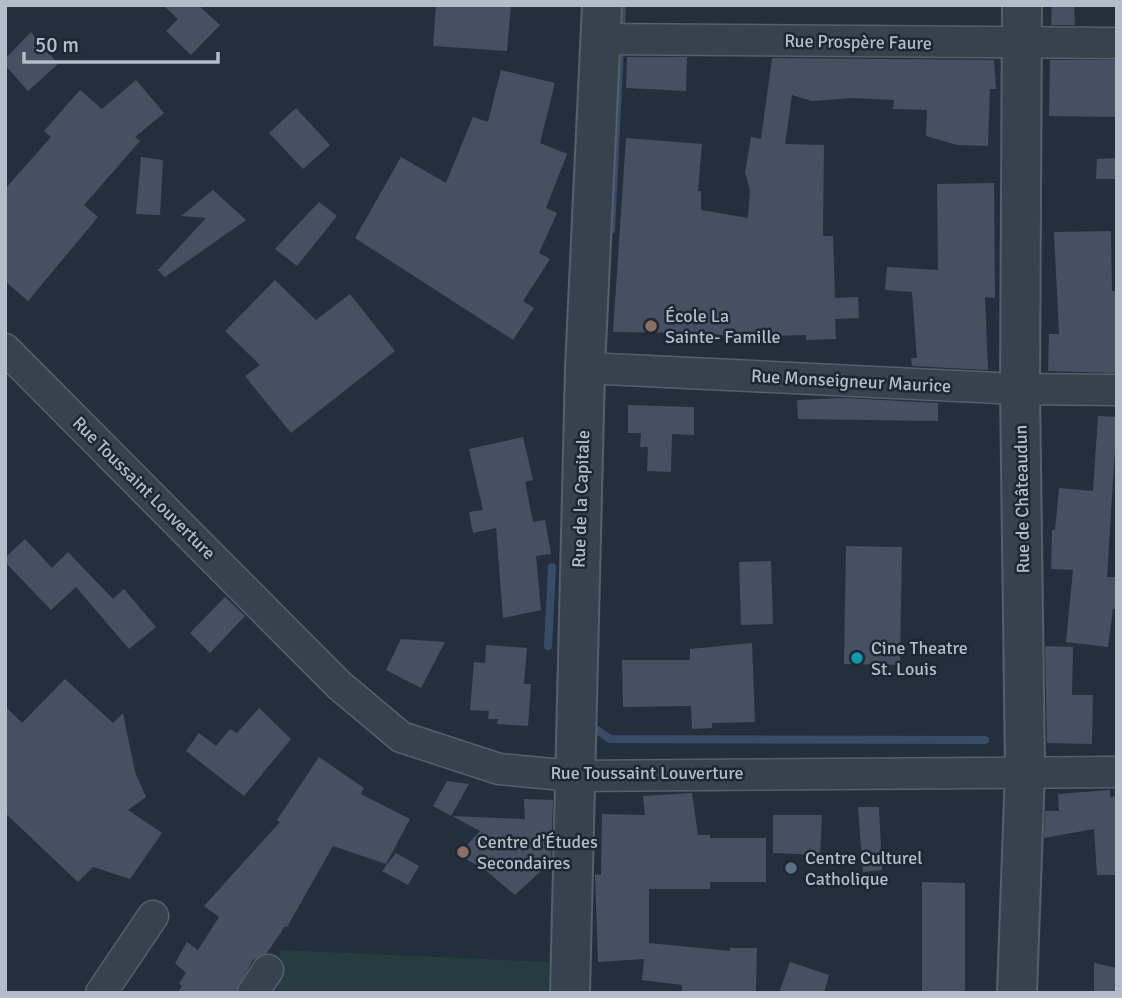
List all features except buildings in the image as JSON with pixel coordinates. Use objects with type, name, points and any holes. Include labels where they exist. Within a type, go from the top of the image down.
[{"type":"street","name":"Rue de Châteaudun","points":[[1017,993],[1025,770],[1020,389],[1022,5]]},
{"type":"street","name":"Rue Prospère Faure","points":[[601,22],[1021,44],[1117,43]]},
{"type":"street","name":"Rue de la Capitale","points":[[570,993],[585,368],[601,22]]},
{"type":"street","name":"Rue Toussaint Louverture","points":[[5,349],[339,685],[401,737],[499,769],[574,776],[1025,770],[1117,772]]},
{"type":"street","name":"Rue Monseigneur Maurice","points":[[585,368],[1020,389],[1117,390]]},
{"type":"street","points":[[101,993],[153,916]]},
{"type":"green space","points":[[280,950],[549,962],[548,993],[278,993]]},
{"type":"waterway","points":[[611,230],[622,5]]},
{"type":"waterway","points":[[548,646],[552,567]]},
{"type":"waterway","points":[[590,725],[610,739],[985,740]]},
{"type":"place","name":"École La Sainte- Famille","points":[[651,326]]},
{"type":"place","name":"Cine Theatre St. Louis","points":[[857,658]]},
{"type":"place","name":"Centre d'Études Secondaires","points":[[463,852]]},
{"type":"place","name":"Centre Culturel Catholique","points":[[791,868]]}]
